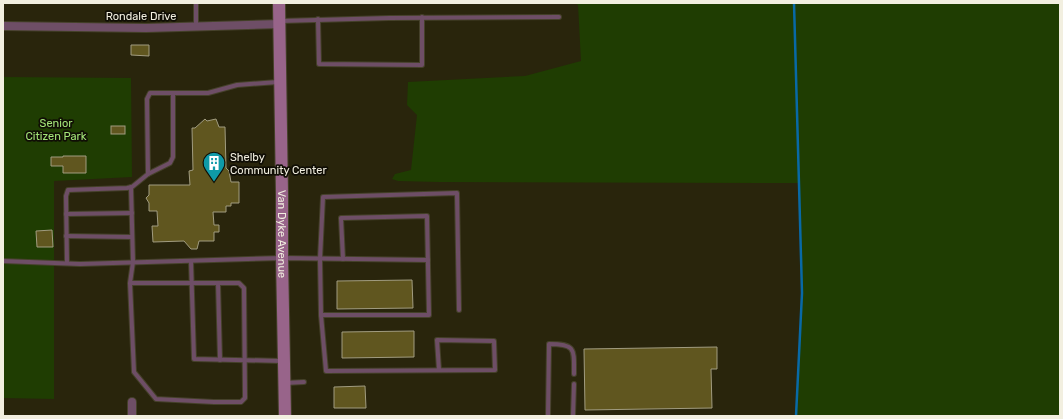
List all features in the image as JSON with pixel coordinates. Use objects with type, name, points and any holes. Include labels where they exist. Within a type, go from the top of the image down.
[{"type":"main road","name":"Van Dyke Avenue","points":[[279,3],[285,416]]},
{"type":"street","name":"Rondale Drive","points":[[3,26],[146,28],[280,23]]},
{"type":"street","points":[[132,402],[132,416]]},
{"type":"lane","points":[[196,3],[196,26]]},
{"type":"lane","points":[[280,23],[318,19],[559,16]]},
{"type":"lane","points":[[318,19],[319,64],[422,65],[422,17]]},
{"type":"lane","points":[[148,174],[147,99],[150,94],[208,93],[237,85],[280,82]]},
{"type":"lane","points":[[67,263],[66,196],[68,190],[131,187],[148,174],[170,163],[173,157],[173,93]]},
{"type":"lane","points":[[130,283],[239,283],[244,288],[245,398],[241,402],[156,399],[134,372],[130,283],[133,262],[131,187]]},
{"type":"lane","points":[[439,370],[437,340],[494,341],[495,370],[326,371],[321,315],[320,259],[323,197],[457,193],[459,310]]},
{"type":"lane","points":[[66,214],[132,213]]},
{"type":"lane","points":[[321,315],[429,315],[427,216],[342,218],[343,259]]},
{"type":"lane","points":[[66,236],[132,237]]},
{"type":"lane","points":[[3,261],[67,263],[282,258],[428,260]]},
{"type":"lane","points":[[191,261],[194,359],[285,361]]},
{"type":"lane","points":[[218,283],[220,360]]},
{"type":"lane","points":[[548,416],[549,344],[563,344],[572,349],[574,355],[574,374]]},
{"type":"lane","points":[[285,383],[304,382]]},
{"type":"lane","points":[[574,384],[574,416]]},
{"type":"green space","points":[[574,3],[1060,3],[1060,416],[796,416],[802,293],[799,183],[439,182],[398,181],[392,179],[395,174],[411,170],[417,115],[407,105],[408,82],[525,76],[581,61],[578,5]]},
{"type":"green space","name":"Senior Citizen Park","points":[[3,77],[131,78],[132,177],[54,181],[54,399],[3,398]]},
{"type":"building","points":[[131,45],[149,45],[149,56],[131,55]]},
{"type":"building","name":"Shelby Community Center","points":[[205,119],[207,121],[216,119],[219,127],[225,127],[226,168],[229,171],[231,182],[239,182],[239,203],[231,203],[231,206],[226,206],[226,212],[213,212],[214,225],[219,225],[219,232],[214,232],[214,241],[199,241],[197,249],[191,249],[184,241],[153,242],[152,226],[158,226],[157,211],[149,211],[149,203],[146,198],[149,195],[149,185],[190,185],[189,171],[193,170],[192,128],[195,128]]},
{"type":"building","points":[[111,126],[125,126],[125,134],[111,134]]},
{"type":"building","points":[[86,156],[86,173],[63,173],[63,166],[51,166],[51,157]]},
{"type":"building","points":[[52,230],[53,247],[37,247],[36,231]]},
{"type":"building","points":[[412,280],[413,308],[337,309],[337,281]]},
{"type":"building","points":[[414,331],[414,357],[342,358],[342,332]]},
{"type":"building","points":[[717,347],[717,369],[711,369],[712,408],[585,410],[584,349]]},
{"type":"building","points":[[365,386],[366,408],[334,408],[334,387]]},
{"type":"waterway","points":[[794,3],[802,293],[796,416]]},
{"type":"place","name":"Shelby Community Center","points":[[214,182]]}]
